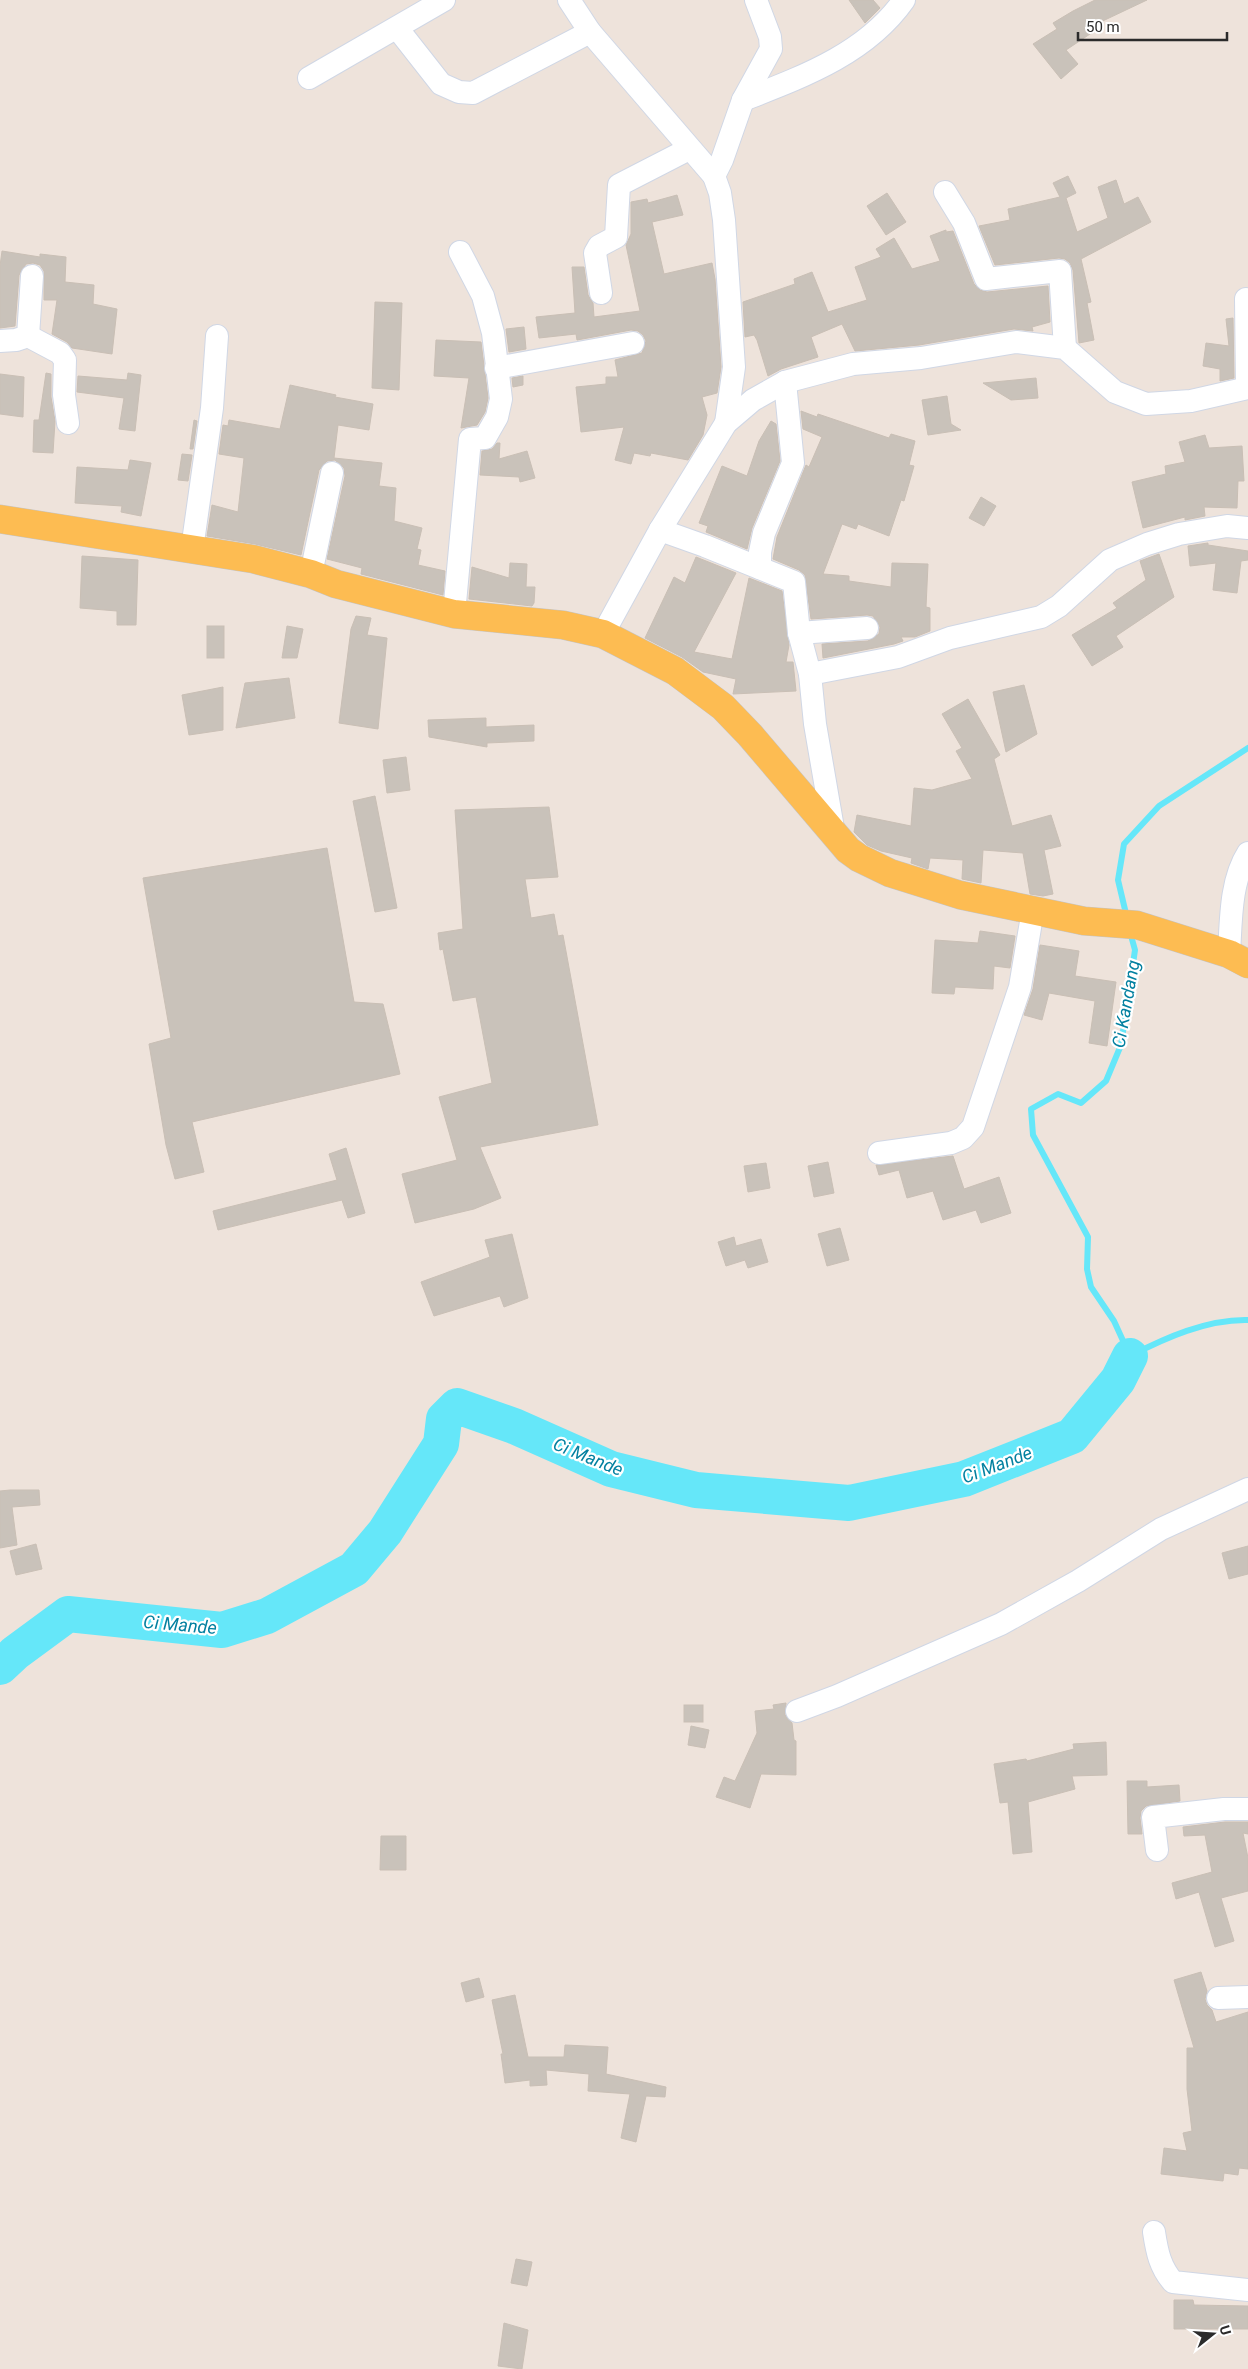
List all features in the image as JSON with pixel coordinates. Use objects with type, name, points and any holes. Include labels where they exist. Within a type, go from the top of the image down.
[{"type":"main road","points":[[0,519],[253,559],[311,574],[336,584],[454,614],[563,624],[603,634],[675,671],[723,707],[750,735],[834,834],[858,858],[890,873],[960,895],[1096,922],[1137,925],[1238,959]]},
{"type":"street","points":[[309,78],[444,0]]},
{"type":"street","points":[[569,0],[590,32],[714,176],[720,193],[724,220],[734,367],[726,423]]},
{"type":"street","points":[[714,176],[722,160],[744,100],[771,49],[770,37],[756,0]]},
{"type":"street","points":[[744,100],[825,66],[866,38],[894,13],[904,0]]},
{"type":"street","points":[[397,28],[441,84],[459,92],[473,93],[590,32]]},
{"type":"street","points":[[600,293],[595,253],[599,246],[616,237],[618,185],[689,149]]},
{"type":"street","points":[[945,192],[964,222],[986,279],[1060,271],[1065,348]]},
{"type":"street","points":[[454,614],[470,439],[485,438],[497,417],[501,399],[493,333],[483,296],[460,252]]},
{"type":"street","points":[[28,336],[32,276]]},
{"type":"street","points":[[603,634],[660,530],[726,423],[753,400],[786,382],[853,364],[922,358],[1016,342],[1065,348],[1115,392],[1146,404],[1191,401],[1248,388],[1246,300]]},
{"type":"street","points":[[0,341],[16,340],[28,336],[60,353],[65,360],[64,396],[68,422]]},
{"type":"street","points":[[192,549],[212,408],[217,336]]},
{"type":"street","points":[[496,368],[634,343]]},
{"type":"street","points":[[760,568],[760,552],[764,533],[793,463],[786,382]]},
{"type":"street","points":[[311,574],[332,473]]},
{"type":"street","points":[[810,674],[898,657],[950,638],[1041,617],[1059,606],[1110,560],[1147,544],[1179,534],[1227,526],[1248,528]]},
{"type":"street","points":[[660,530],[794,582],[798,633],[810,674],[814,724],[834,834]]},
{"type":"street","points":[[798,633],[867,628]]},
{"type":"street","points":[[1238,959],[1233,906],[1239,876],[1248,853]]},
{"type":"street","points":[[879,1153],[951,1143],[963,1138],[973,1127],[1020,987],[1033,910]]},
{"type":"street","points":[[797,1711],[1000,1624],[1078,1581],[1161,1529],[1248,1489]]},
{"type":"street","points":[[1157,1850],[1153,1817],[1224,1809],[1248,1809]]},
{"type":"street","points":[[1218,1998],[1248,1997]]},
{"type":"street","points":[[1154,2232],[1158,2257],[1173,2282],[1248,2290]]},
{"type":"building","points":[[849,0],[873,0],[880,8],[865,23]]},
{"type":"building","points":[[1095,0],[1147,0],[1090,27],[1093,32],[1066,50],[1078,64],[1061,79],[1033,44],[1057,29],[1053,23]]},
{"type":"building","points":[[1068,176],[1076,193],[1066,198],[1077,232],[1108,218],[1098,187],[1116,180],[1124,204],[1138,197],[1151,222],[1081,259],[1091,302],[1087,303],[1094,340],[1079,343],[1073,270],[1070,263],[1065,259],[1059,258],[995,265],[979,226],[1010,220],[1008,209],[1060,197],[1053,183]]},
{"type":"building","points":[[887,193],[906,222],[886,235],[867,206]]},
{"type":"building","points":[[677,195],[683,215],[652,222],[664,274],[712,263],[715,279],[721,367],[717,393],[702,397],[707,415],[703,435],[688,460],[651,453],[650,456],[634,453],[631,464],[615,460],[624,427],[581,432],[576,387],[606,384],[606,377],[618,377],[615,360],[642,353],[646,341],[643,335],[638,331],[631,330],[577,340],[576,334],[539,338],[536,317],[575,313],[572,267],[584,267],[588,295],[593,303],[594,317],[640,311],[626,245],[631,234],[631,202],[647,199],[648,203]]},
{"type":"building","points":[[946,230],[946,232],[953,231],[974,284],[980,290],[987,292],[1048,286],[1050,322],[1032,327],[1033,331],[1014,329],[919,345],[855,351],[842,324],[811,337],[818,357],[781,369],[768,376],[757,340],[754,335],[745,337],[743,302],[795,284],[794,279],[812,272],[828,312],[867,300],[855,267],[881,257],[876,249],[894,238],[912,269],[940,261],[930,236]]},
{"type":"building","points":[[2,251],[40,257],[40,254],[66,257],[65,282],[94,285],[93,304],[117,309],[112,354],[72,348],[67,342],[52,334],[57,300],[44,300],[44,271],[40,265],[33,263],[26,264],[19,275],[15,326],[0,328],[0,266]]},
{"type":"building","points":[[375,302],[402,303],[399,390],[372,388]]},
{"type":"building","points":[[1233,318],[1234,378],[1220,381],[1220,369],[1203,366],[1206,343],[1229,346],[1226,319]]},
{"type":"building","points":[[524,327],[526,349],[509,352],[506,329]]},
{"type":"building","points":[[436,340],[481,342],[488,398],[485,412],[477,425],[461,428],[469,378],[434,376]]},
{"type":"building","points":[[46,373],[51,374],[51,397],[55,421],[53,453],[33,452],[34,420],[39,420]]},
{"type":"building","points":[[128,373],[141,375],[135,431],[119,429],[124,398],[77,392],[78,376],[127,380]]},
{"type":"building","points":[[0,374],[24,377],[23,417],[0,414]]},
{"type":"building","points":[[523,376],[523,385],[513,387],[512,378]]},
{"type":"building","points":[[1036,378],[1038,398],[1011,400],[983,383]]},
{"type":"building","points":[[290,385],[336,395],[335,397],[373,404],[369,430],[338,425],[334,458],[382,463],[379,486],[396,488],[394,521],[422,528],[417,549],[421,550],[418,565],[445,571],[443,595],[361,574],[362,568],[327,559],[345,476],[344,468],[335,460],[327,461],[319,470],[301,555],[255,544],[207,536],[212,505],[238,512],[244,458],[219,454],[223,425],[228,426],[229,420],[280,429]]},
{"type":"building","points":[[947,396],[951,424],[961,430],[928,435],[922,400]]},
{"type":"building","points":[[801,411],[817,417],[818,414],[889,438],[891,434],[915,441],[909,465],[914,466],[904,501],[901,500],[889,536],[858,524],[856,529],[842,524],[823,574],[849,576],[849,581],[891,587],[892,563],[928,564],[926,607],[930,608],[930,631],[915,637],[901,637],[903,641],[894,644],[823,658],[822,644],[868,641],[879,634],[880,627],[873,616],[867,615],[811,619],[805,575],[799,570],[773,559],[777,537],[806,465],[809,467],[822,437],[803,429]]},
{"type":"building","points":[[194,420],[197,421],[193,449],[190,449]]},
{"type":"building","points":[[771,421],[776,424],[780,461],[752,528],[747,549],[706,532],[708,526],[699,523],[722,466],[747,476],[759,441]]},
{"type":"building","points":[[1205,435],[1209,448],[1242,446],[1244,481],[1238,481],[1237,508],[1204,507],[1205,516],[1185,520],[1185,517],[1143,528],[1132,482],[1166,474],[1165,466],[1185,462],[1179,442]]},
{"type":"building","points":[[497,443],[500,443],[499,459],[527,451],[535,478],[520,482],[519,477],[480,475],[482,451],[492,449]]},
{"type":"building","points":[[182,454],[192,455],[188,481],[178,480]]},
{"type":"building","points":[[130,460],[151,463],[141,516],[121,512],[122,506],[75,503],[77,467],[128,470]]},
{"type":"building","points":[[981,497],[996,506],[984,526],[969,518]]},
{"type":"building","points":[[1208,543],[1208,545],[1248,551],[1248,560],[1241,561],[1237,593],[1213,590],[1216,563],[1190,566],[1188,546]]},
{"type":"building","points":[[1159,554],[1174,597],[1116,636],[1123,647],[1092,666],[1072,635],[1117,608],[1113,603],[1146,580],[1140,561]]},
{"type":"building","points":[[82,556],[138,560],[136,625],[117,625],[117,611],[80,608]]},
{"type":"building","points":[[696,557],[736,573],[694,652],[732,659],[749,578],[782,591],[789,645],[786,662],[793,662],[796,691],[733,694],[736,679],[703,672],[682,657],[645,638],[674,577],[685,583]]},
{"type":"building","points":[[510,563],[527,564],[526,587],[535,587],[534,603],[532,606],[469,599],[472,567],[509,578]]},
{"type":"building","points":[[356,616],[371,618],[367,635],[387,638],[378,729],[339,723],[351,629]]},
{"type":"building","points":[[207,626],[224,626],[224,658],[207,658]]},
{"type":"building","points":[[287,626],[303,629],[297,658],[282,658]]},
{"type":"building","points":[[289,678],[295,718],[236,728],[245,683]]},
{"type":"building","points":[[1024,685],[1037,734],[1006,752],[993,692]]},
{"type":"building","points":[[223,687],[223,730],[189,735],[182,695]]},
{"type":"building","points":[[968,699],[1000,755],[994,759],[1012,826],[1051,815],[1061,846],[1044,850],[1053,894],[1043,896],[1030,894],[1023,853],[983,850],[981,883],[962,879],[963,860],[930,858],[928,869],[911,863],[912,858],[881,851],[867,845],[854,832],[857,815],[911,826],[914,788],[932,790],[972,779],[956,751],[962,748],[942,714]]},
{"type":"building","points":[[486,718],[486,727],[534,725],[534,741],[487,743],[487,747],[429,737],[428,720]]},
{"type":"building","points":[[406,757],[410,790],[387,793],[383,760]]},
{"type":"building","points":[[375,796],[397,908],[375,912],[353,801]]},
{"type":"building","points":[[549,807],[558,877],[525,879],[531,918],[554,914],[558,936],[563,935],[598,1125],[480,1147],[501,1198],[474,1209],[415,1223],[402,1174],[457,1160],[439,1097],[492,1083],[476,997],[453,1001],[443,949],[440,950],[438,933],[463,929],[455,810]]},
{"type":"building","points":[[327,848],[354,1002],[383,1004],[400,1074],[192,1122],[204,1172],[175,1179],[166,1145],[149,1044],[171,1038],[143,878]]},
{"type":"building","points":[[980,931],[1015,936],[1010,968],[994,966],[993,989],[955,987],[954,994],[932,993],[935,940],[978,943]]},
{"type":"building","points":[[1040,945],[1079,951],[1075,976],[1116,982],[1107,1046],[1089,1043],[1095,1001],[1049,993],[1042,1020],[1024,1015],[1033,989]]},
{"type":"building","points":[[346,1148],[365,1213],[348,1218],[342,1200],[218,1230],[213,1211],[337,1180],[329,1154]]},
{"type":"building","points":[[953,1156],[964,1189],[999,1177],[1011,1213],[981,1223],[976,1210],[943,1220],[933,1191],[907,1198],[899,1170],[879,1175],[876,1165]]},
{"type":"building","points":[[828,1162],[834,1193],[814,1197],[808,1166]]},
{"type":"building","points":[[766,1163],[770,1188],[748,1192],[744,1166]]},
{"type":"building","points":[[840,1228],[849,1260],[827,1266],[818,1234]]},
{"type":"building","points":[[512,1234],[528,1298],[504,1307],[500,1296],[434,1316],[421,1282],[490,1257],[485,1240]]},
{"type":"building","points":[[734,1237],[736,1246],[761,1239],[768,1262],[748,1268],[745,1260],[726,1266],[718,1242]]},
{"type":"building","points":[[39,1490],[40,1505],[12,1507],[17,1545],[0,1548],[0,1491]]},
{"type":"building","points":[[36,1544],[42,1569],[16,1575],[10,1551]]},
{"type":"building","points":[[1248,1546],[1248,1574],[1229,1579],[1222,1553]]},
{"type":"building","points":[[786,1703],[785,1715],[792,1723],[794,1740],[796,1741],[796,1775],[761,1774],[750,1808],[716,1797],[724,1777],[735,1781],[757,1733],[755,1711],[774,1709],[773,1705]]},
{"type":"building","points":[[684,1705],[703,1705],[703,1722],[684,1722]]},
{"type":"building","points":[[691,1726],[709,1730],[705,1748],[688,1745]]},
{"type":"building","points":[[1106,1742],[1107,1775],[1072,1776],[1075,1789],[1028,1802],[1032,1852],[1013,1854],[1008,1802],[1000,1803],[994,1764],[1026,1759],[1027,1761],[1074,1749],[1073,1744]]},
{"type":"building","points":[[1127,1781],[1147,1781],[1147,1787],[1179,1785],[1180,1801],[1146,1806],[1141,1811],[1140,1818],[1142,1834],[1128,1834]]},
{"type":"building","points":[[1225,1822],[1248,1822],[1248,1834],[1243,1833],[1248,1858],[1248,1891],[1221,1898],[1234,1941],[1215,1947],[1199,1892],[1176,1899],[1172,1883],[1212,1872],[1205,1835],[1184,1836],[1183,1827]]},
{"type":"building","points":[[381,1836],[406,1836],[406,1870],[380,1870]]},
{"type":"building","points":[[1201,1972],[1207,1991],[1205,1999],[1207,2005],[1212,2010],[1216,2022],[1248,2012],[1248,2169],[1239,2168],[1238,2175],[1224,2173],[1223,2181],[1161,2174],[1164,2148],[1187,2151],[1183,2133],[1192,2131],[1187,2089],[1187,2048],[1194,2048],[1174,1980]]},
{"type":"building","points":[[479,1978],[484,1997],[466,2002],[461,1983]]},
{"type":"building","points":[[515,1995],[528,2057],[564,2057],[565,2045],[608,2047],[606,2074],[666,2087],[665,2097],[646,2096],[636,2142],[621,2138],[630,2094],[588,2091],[589,2074],[546,2070],[547,2085],[530,2086],[530,2080],[505,2083],[501,2054],[503,2054],[492,2000]]},
{"type":"building","points":[[516,2259],[532,2262],[527,2286],[511,2283]]},
{"type":"building","points":[[1174,2300],[1193,2300],[1194,2305],[1248,2306],[1248,2329],[1174,2329]]},
{"type":"building","points":[[504,2323],[528,2330],[522,2369],[498,2366]]},
{"type":"waterway","name":"Ci Kandang","points":[[1127,918],[1118,880],[1124,844],[1159,806],[1248,748]]},
{"type":"waterway","name":"Ci Kandang","points":[[1130,932],[1135,950],[1121,1045],[1106,1081],[1081,1103],[1058,1094],[1031,1109],[1033,1135],[1088,1237],[1087,1269],[1091,1287],[1114,1321],[1130,1356],[1172,1336],[1202,1326],[1248,1320]]},
{"type":"waterway","name":"Ci Mande","points":[[0,1667],[15,1653],[68,1614],[222,1630],[267,1616],[354,1569],[385,1532],[441,1444],[444,1419],[457,1406],[514,1426],[611,1469],[696,1490],[849,1503],[964,1479],[1072,1436],[1118,1380],[1130,1356]]}]
